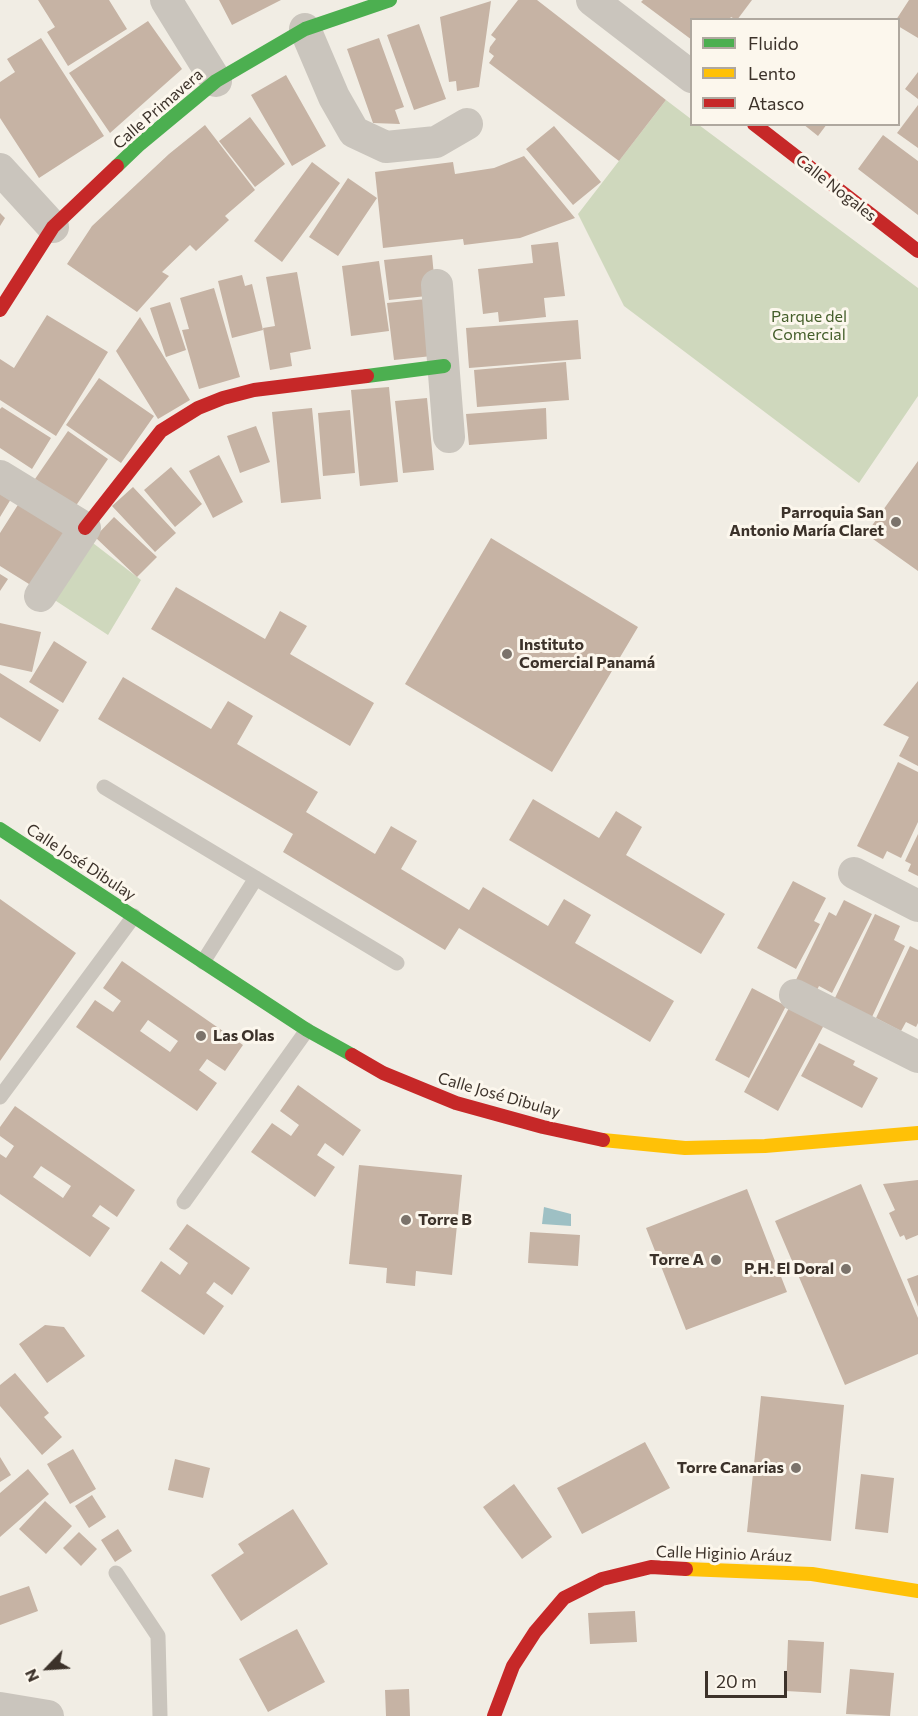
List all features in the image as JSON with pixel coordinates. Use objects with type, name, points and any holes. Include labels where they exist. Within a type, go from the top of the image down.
[{"type":"street","points":[[166,0],[216,81]]},
{"type":"street","name":"Calle Primavera","points":[[0,310],[53,227],[140,144],[216,81],[305,29],[390,0]]},
{"type":"street","points":[[592,0],[690,75]]},
{"type":"street","points":[[305,29],[334,97],[354,132],[386,147],[436,141],[467,124]]},
{"type":"street","name":"Calle Nogales","points":[[757,126],[918,251]]},
{"type":"street","points":[[0,169],[53,227]]},
{"type":"street","points":[[437,285],[449,437]]},
{"type":"street","points":[[40,596],[85,528],[161,431],[198,408],[223,398],[254,390],[444,366]]},
{"type":"street","points":[[0,476],[85,528]]},
{"type":"street","name":"Calle José Dibulay","points":[[0,829],[307,1030],[383,1073],[456,1103],[605,1141],[685,1148],[765,1146],[918,1133]]},
{"type":"street","points":[[854,873],[918,906]]},
{"type":"street","points":[[795,995],[918,1057]]},
{"type":"street","name":"Calle Higinio Aráuz","points":[[494,1716],[513,1666],[535,1632],[564,1598],[602,1579],[651,1567],[662,1567],[812,1574],[918,1591]]},
{"type":"street","points":[[0,1708],[48,1716]]},
{"type":"lane","points":[[104,787],[397,963]]},
{"type":"lane","points":[[203,962],[256,878]]},
{"type":"lane","points":[[0,1097],[134,916]]},
{"type":"lane","points":[[184,1202],[307,1030]]},
{"type":"lane","points":[[116,1573],[158,1636],[160,1716]]},
{"type":"green space","name":"Parque del Comercial","points":[[666,100],[690,118],[690,126],[700,126],[918,288],[918,396],[859,483],[624,306],[578,214]]},
{"type":"green space","points":[[89,540],[141,580],[108,635],[50,597]]},
{"type":"water","points":[[544,1207],[571,1214],[571,1226],[542,1224]]},
{"type":"building","points":[[38,0],[109,0],[127,29],[68,66],[47,32],[55,27]]},
{"type":"building","points":[[219,0],[281,0],[232,25]]},
{"type":"building","points":[[518,0],[537,0],[666,100],[619,161],[489,63],[494,56],[489,52],[490,47],[496,39],[491,35]]},
{"type":"building","points":[[643,0],[752,0],[738,18],[690,18],[690,39],[641,2]]},
{"type":"building","points":[[909,0],[918,0],[918,38],[900,27],[900,18],[897,18]]},
{"type":"building","points":[[491,1],[479,87],[457,91],[456,81],[449,82],[440,17]]},
{"type":"building","points":[[148,21],[182,69],[110,133],[69,73]]},
{"type":"building","points":[[419,24],[446,99],[414,110],[387,35]]},
{"type":"building","points":[[41,38],[104,136],[39,178],[0,118],[0,82],[15,72],[7,59]]},
{"type":"building","points":[[379,38],[404,107],[395,110],[400,124],[373,123],[347,49]]},
{"type":"building","points":[[918,72],[918,99],[905,89]]},
{"type":"building","points":[[286,75],[326,146],[292,166],[251,95]]},
{"type":"building","points":[[918,105],[918,148],[897,133]]},
{"type":"building","points":[[250,117],[285,164],[255,187],[219,141]]},
{"type":"building","points":[[205,125],[255,190],[225,216],[229,220],[196,251],[190,245],[162,272],[169,276],[137,312],[67,264],[92,226],[169,154]]},
{"type":"building","points":[[554,126],[601,182],[573,205],[526,149]]},
{"type":"building","points":[[806,126],[826,126],[818,136]]},
{"type":"building","points":[[883,135],[918,161],[918,215],[858,169]]},
{"type":"building","points":[[524,156],[575,218],[520,238],[464,245],[463,239],[383,248],[375,172],[453,162],[455,174],[494,168]]},
{"type":"building","points":[[312,162],[340,183],[282,262],[254,241]]},
{"type":"building","points":[[348,178],[377,198],[338,256],[309,237]]},
{"type":"building","points":[[0,213],[5,218],[0,226]]},
{"type":"building","points":[[558,242],[565,296],[544,298],[546,317],[499,322],[498,312],[483,314],[478,269],[533,263],[531,245]]},
{"type":"building","points":[[432,255],[434,276],[427,296],[389,300],[384,260]]},
{"type":"building","points":[[379,261],[389,331],[351,336],[342,266]]},
{"type":"building","points":[[297,272],[311,349],[290,353],[292,366],[270,370],[263,328],[275,326],[266,277]]},
{"type":"building","points":[[242,275],[245,286],[252,284],[263,330],[232,338],[218,281]]},
{"type":"building","points":[[214,288],[240,377],[199,389],[182,330],[189,329],[180,298]]},
{"type":"building","points":[[426,299],[432,356],[394,360],[387,303]]},
{"type":"building","points":[[170,302],[186,350],[166,357],[150,308]]},
{"type":"building","points":[[47,315],[108,352],[56,436],[0,400],[0,359],[14,368]]},
{"type":"building","points":[[140,317],[190,400],[158,419],[116,351]]},
{"type":"building","points":[[578,320],[581,359],[469,368],[466,328]]},
{"type":"building","points":[[566,362],[569,400],[477,407],[474,370]]},
{"type":"building","points":[[99,378],[154,416],[121,463],[66,425]]},
{"type":"building","points":[[389,387],[398,482],[360,486],[351,390]]},
{"type":"building","points":[[427,398],[434,470],[403,473],[395,401]]},
{"type":"building","points":[[2,407],[51,438],[32,469],[0,448],[0,409]]},
{"type":"building","points":[[312,408],[321,499],[281,503],[272,412]]},
{"type":"building","points":[[546,408],[547,439],[469,445],[466,414]]},
{"type":"building","points":[[350,410],[355,473],[323,476],[318,413]]},
{"type":"building","points":[[256,426],[270,462],[240,473],[227,436]]},
{"type":"building","points":[[68,431],[108,459],[75,507],[35,479]]},
{"type":"building","points":[[219,455],[243,502],[213,518],[189,471]]},
{"type":"building","name":"Parroquia San Antonio María Claret","points":[[918,461],[918,571],[866,534]]},
{"type":"building","points":[[171,467],[202,504],[175,527],[144,490]]},
{"type":"building","points":[[0,485],[14,494],[0,517]]},
{"type":"building","points":[[133,487],[176,533],[155,552],[112,506]]},
{"type":"building","points":[[21,500],[72,532],[37,589],[0,566],[0,533]]},
{"type":"building","points":[[114,517],[157,557],[137,577],[95,537]]},
{"type":"building","points":[[491,538],[638,627],[552,772],[405,684]]},
{"type":"building","points":[[0,574],[8,579],[0,591]]},
{"type":"building","points":[[176,587],[265,639],[280,611],[307,626],[290,654],[374,703],[350,746],[151,629]]},
{"type":"building","points":[[0,623],[41,632],[32,672],[0,665]]},
{"type":"building","points":[[54,641],[87,662],[63,703],[29,682]]},
{"type":"building","points":[[0,673],[59,710],[40,742],[0,717]]},
{"type":"building","points":[[123,677],[211,729],[228,701],[253,716],[237,744],[318,792],[306,812],[375,854],[391,826],[417,841],[401,869],[469,910],[483,887],[548,926],[564,899],[591,915],[575,943],[674,1001],[650,1042],[459,928],[445,950],[283,852],[293,834],[98,719]]},
{"type":"building","points":[[918,681],[918,766],[899,756],[909,737],[883,725]]},
{"type":"building","points":[[898,762],[918,772],[918,822],[901,858],[887,851],[883,859],[857,846]]},
{"type":"building","points":[[533,799],[599,838],[616,811],[642,827],[626,855],[725,914],[701,954],[509,840]]},
{"type":"building","points":[[918,834],[918,876],[908,871],[911,864],[905,861]]},
{"type":"building","points":[[793,881],[826,898],[814,921],[820,924],[796,969],[757,948]]},
{"type":"building","points":[[0,899],[76,953],[0,1061]]},
{"type":"building","points":[[844,900],[872,914],[832,993],[819,986],[815,994],[794,984],[829,912],[836,916]]},
{"type":"building","points":[[875,914],[900,926],[894,940],[905,946],[872,1017],[834,1000]]},
{"type":"building","points":[[910,946],[918,950],[918,1023],[916,1027],[906,1022],[901,1031],[876,1018]]},
{"type":"building","name":"Las Olas","points":[[122,961],[243,1045],[225,1071],[207,1059],[199,1070],[217,1083],[197,1111],[76,1027],[95,1000],[113,1012],[121,1001],[103,988]],"holes":[[[148,1020],[178,1041],[170,1052],[140,1031]]]},
{"type":"building","points":[[752,988],[786,1006],[749,1078],[715,1060]]},
{"type":"building","points":[[790,1006],[824,1025],[778,1111],[744,1092]]},
{"type":"building","points":[[819,1043],[855,1061],[853,1065],[878,1078],[862,1108],[801,1076]]},
{"type":"building","points":[[298,1085],[361,1130],[343,1156],[325,1143],[317,1155],[335,1167],[315,1197],[251,1152],[272,1123],[291,1136],[299,1125],[280,1111]]},
{"type":"building","points":[[15,1106],[135,1190],[117,1217],[100,1205],[92,1216],[110,1228],[90,1257],[0,1194],[0,1154],[6,1158],[14,1146],[0,1136],[0,1127]],"holes":[[[41,1166],[71,1186],[63,1198],[33,1177]]]},
{"type":"building","name":"Torre B","points":[[359,1165],[462,1175],[452,1275],[416,1271],[415,1286],[386,1283],[387,1268],[349,1264]]},
{"type":"building","points":[[918,1180],[918,1235],[906,1240],[904,1235],[900,1237],[889,1213],[895,1210],[883,1184]]},
{"type":"building","name":"P.H. El Doral","points":[[861,1184],[918,1318],[918,1354],[845,1385],[775,1221]]},
{"type":"building","name":"Torre A","points":[[747,1189],[787,1292],[686,1330],[646,1228]]},
{"type":"building","points":[[187,1224],[250,1268],[232,1295],[214,1282],[206,1293],[224,1306],[204,1335],[141,1291],[161,1261],[180,1275],[188,1263],[169,1249]]},
{"type":"building","points":[[530,1232],[580,1235],[578,1266],[528,1263]]},
{"type":"building","points":[[918,1275],[918,1307],[907,1279]]},
{"type":"building","points":[[45,1325],[64,1327],[85,1356],[47,1383],[19,1344]]},
{"type":"building","points":[[15,1373],[49,1413],[44,1417],[62,1437],[42,1455],[0,1406],[0,1385]]},
{"type":"building","name":"Torre Canarias","points":[[761,1396],[844,1405],[831,1541],[747,1532]]},
{"type":"building","points":[[645,1442],[670,1488],[582,1534],[557,1488]]},
{"type":"building","points":[[73,1449],[96,1489],[70,1504],[47,1464]]},
{"type":"building","points":[[0,1457],[11,1475],[0,1482]]},
{"type":"building","points":[[175,1459],[210,1468],[203,1498],[168,1490]]},
{"type":"building","points":[[28,1469],[49,1494],[0,1537],[0,1493]]},
{"type":"building","points":[[861,1474],[894,1478],[888,1533],[855,1529]]},
{"type":"building","points":[[514,1484],[552,1537],[522,1559],[483,1507]]},
{"type":"building","points":[[92,1495],[106,1517],[89,1528],[75,1506]]},
{"type":"building","points":[[45,1501],[72,1526],[46,1554],[19,1529]]},
{"type":"building","points":[[293,1509],[328,1564],[241,1621],[211,1575],[244,1553],[238,1544]]},
{"type":"building","points":[[118,1529],[132,1551],[115,1562],[101,1540]]},
{"type":"building","points":[[79,1532],[97,1549],[81,1566],[63,1548]]},
{"type":"building","points":[[29,1586],[38,1611],[0,1625],[0,1596]]},
{"type":"building","points":[[635,1611],[637,1642],[590,1644],[588,1613]]},
{"type":"building","points":[[297,1629],[325,1682],[268,1712],[239,1659]]},
{"type":"building","points":[[788,1640],[824,1642],[821,1693],[786,1691]]},
{"type":"building","points":[[850,1669],[894,1673],[890,1716],[846,1714]]},
{"type":"building","points":[[409,1689],[410,1716],[386,1716],[385,1690]]},
{"type":"traffic: fast","points":[[117,166],[216,81],[305,29],[390,0]]},
{"type":"traffic: fast","points":[[367,376],[444,366]]},
{"type":"traffic: fast","points":[[0,829],[307,1030],[352,1055]]},
{"type":"traffic: slow","points":[[603,1140],[685,1148],[765,1146],[918,1133]]},
{"type":"traffic: slow","points":[[686,1569],[812,1574],[918,1591]]},
{"type":"traffic: jam","points":[[757,126],[918,251]]},
{"type":"traffic: jam","points":[[0,310],[53,227],[117,166]]},
{"type":"traffic: jam","points":[[85,528],[161,431],[198,408],[223,398],[254,390],[367,376]]},
{"type":"traffic: jam","points":[[352,1055],[383,1073],[456,1103],[543,1127],[603,1140]]},
{"type":"traffic: jam","points":[[494,1716],[513,1666],[535,1632],[564,1598],[602,1579],[651,1567],[686,1569]]},
{"type":"place","name":"Parroquia San Antonio María Claret","points":[[896,522]]},
{"type":"place","name":"Instituto Comercial Panamá","points":[[507,654]]},
{"type":"place","name":"Las Olas","points":[[201,1036]]},
{"type":"place","name":"Torre B","points":[[406,1220]]},
{"type":"place","name":"Torre A","points":[[716,1260]]},
{"type":"place","name":"P.H. El Doral","points":[[846,1269]]},
{"type":"place","name":"Torre Canarias","points":[[796,1468]]}]
